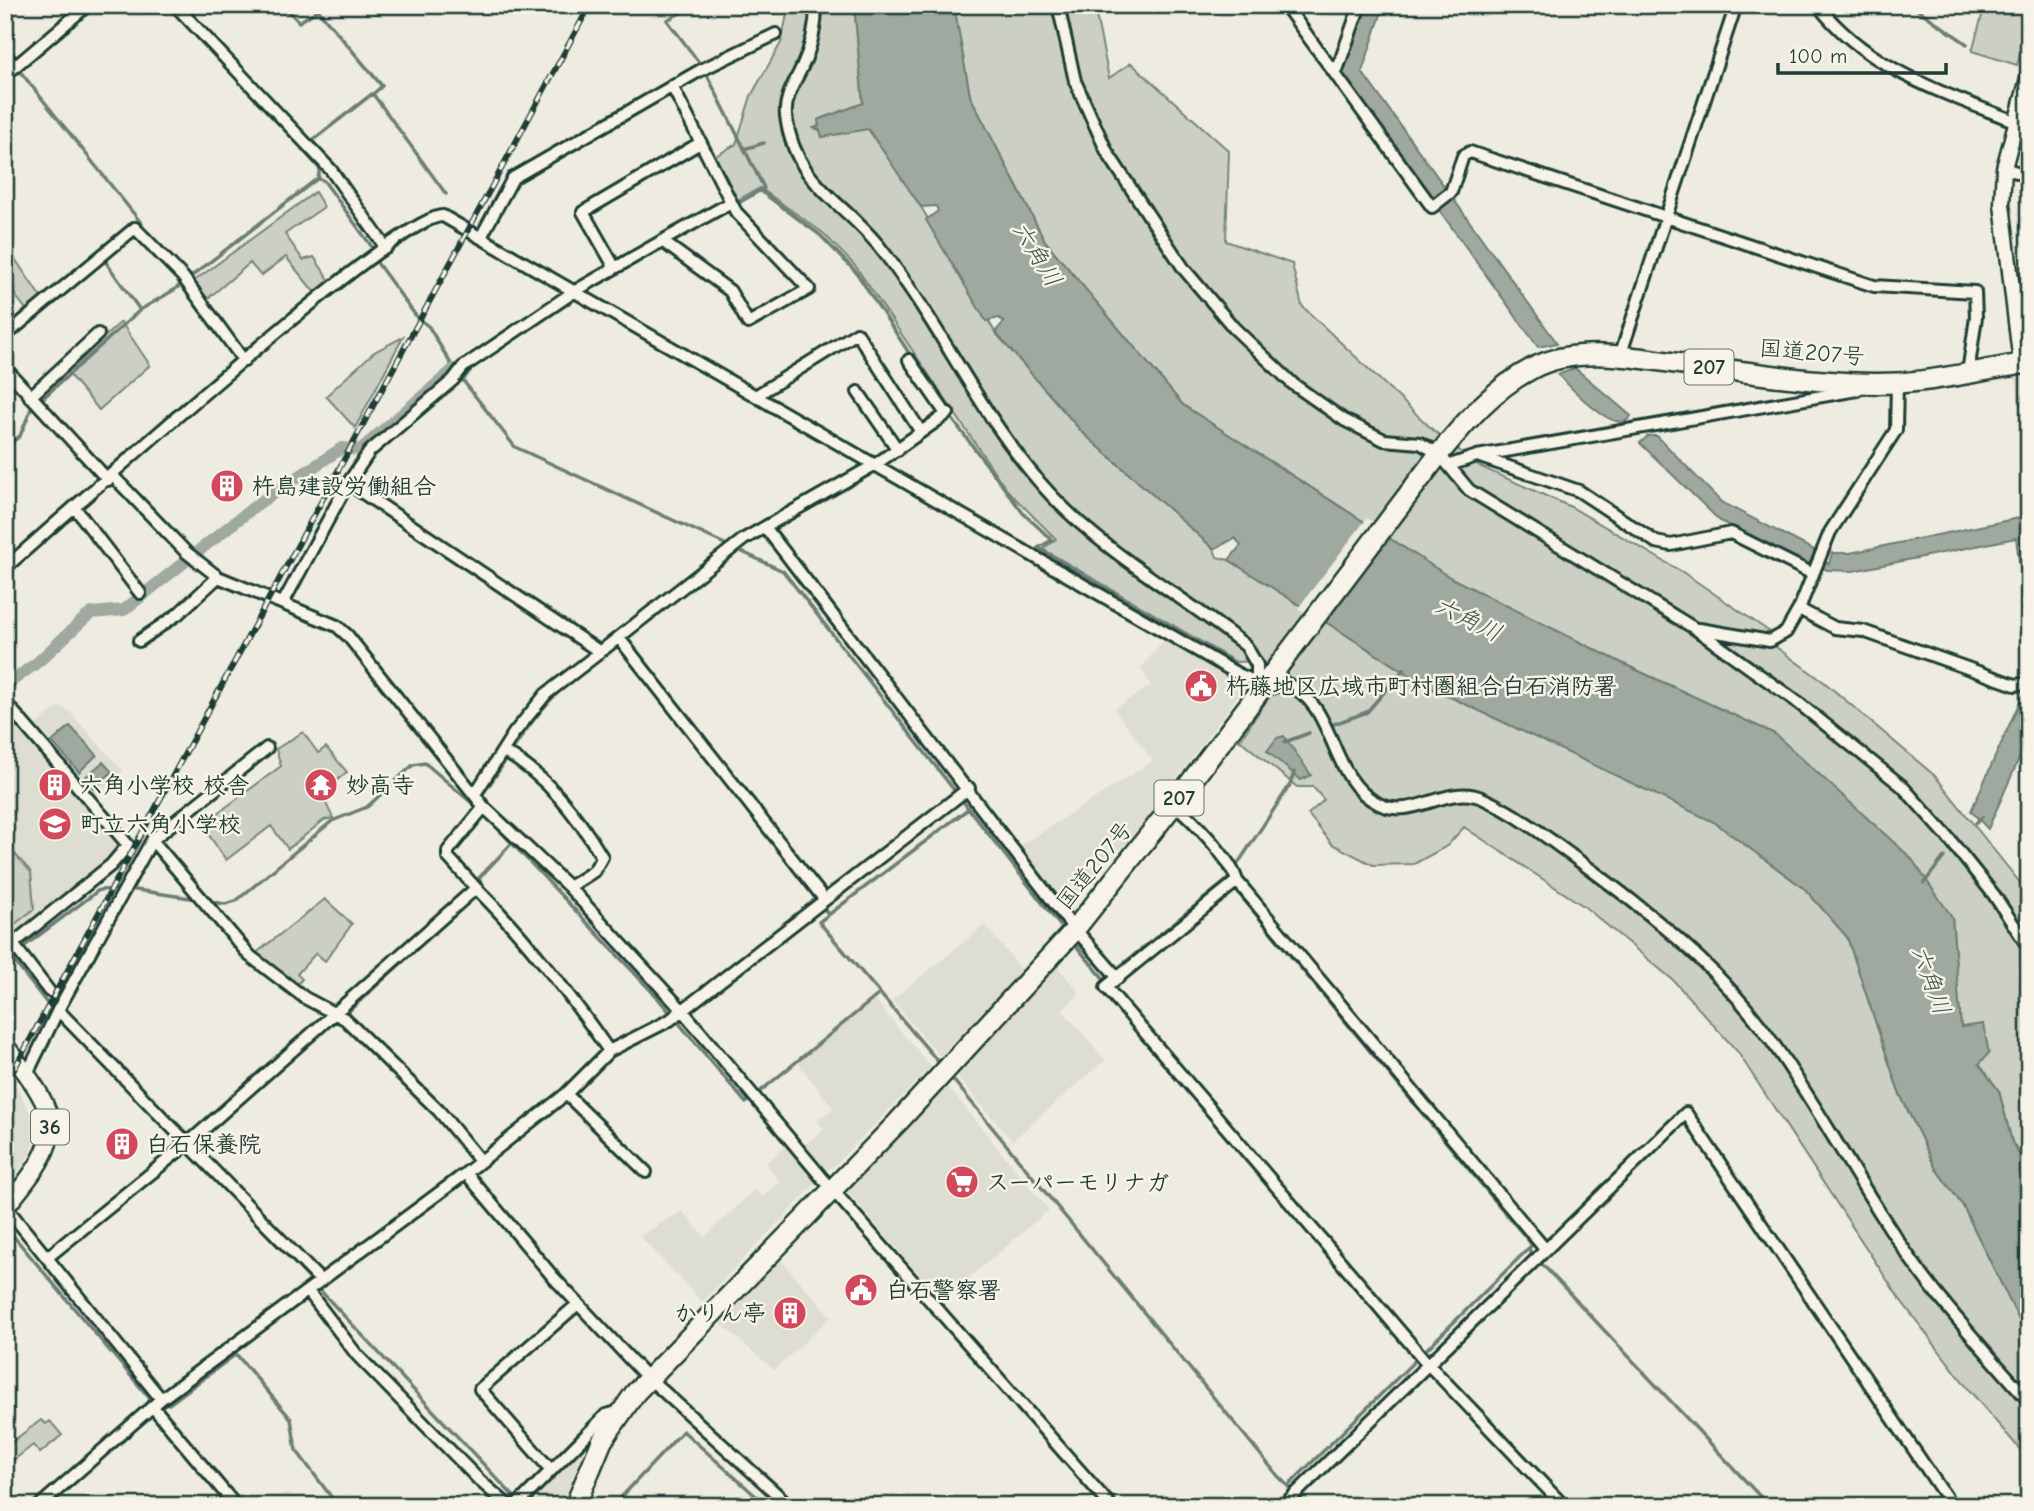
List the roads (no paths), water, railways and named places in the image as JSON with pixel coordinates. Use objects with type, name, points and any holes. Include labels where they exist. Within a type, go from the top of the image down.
[{"type":"highway","name":"国道207号","points":[[575,1506],[602,1441],[621,1411],[649,1377],[834,1189],[1071,934],[1174,804],[1282,659],[1440,461],[1474,412],[1501,388],[1534,368],[1574,355],[1619,356],[1801,378],[1897,383],[2025,364]]},
{"type":"main road","name":"36","points":[[6,1208],[39,1166],[49,1144],[50,1117],[42,1096],[27,1073],[7,1051]]},
{"type":"street","points":[[5,75],[89,5]]},
{"type":"street","points":[[175,5],[331,170],[378,253]]},
{"type":"street","points":[[816,5],[809,48],[791,85],[785,114],[794,149],[807,176],[882,249],[1012,450],[1034,476],[1089,531],[1246,646],[1257,665],[1257,677],[1263,684]]},
{"type":"street","points":[[1058,5],[1066,48],[1087,112],[1131,192],[1184,269],[1234,328],[1293,384],[1368,434],[1384,440],[1420,443],[1469,490],[1694,628],[1796,701],[1902,786],[1994,895],[2029,948]]},
{"type":"street","points":[[1285,5],[1432,207],[1451,192],[1463,156],[1470,152],[1874,286],[1975,292],[1976,317],[1968,373]]},
{"type":"street","points":[[1336,73],[1360,5]]},
{"type":"street","points":[[1619,356],[1737,5]]},
{"type":"street","points":[[1818,5],[1831,23],[1870,56],[1929,88],[2014,121]]},
{"type":"street","points":[[481,237],[513,178],[703,69],[776,34]]},
{"type":"street","points":[[5,54],[15,67]]},
{"type":"street","points":[[2025,364],[2002,204],[2004,168],[2014,121],[2029,75]]},
{"type":"street","points":[[666,245],[730,291],[748,323],[808,289],[732,207],[672,86]]},
{"type":"street","points":[[615,268],[583,212],[700,143]]},
{"type":"street","points":[[2004,168],[2029,176]]},
{"type":"street","points":[[283,603],[348,483],[370,451],[453,380],[463,367],[580,294],[615,268],[666,245],[732,207]]},
{"type":"street","points":[[5,568],[317,298],[378,253],[439,216],[481,237],[757,395],[1238,674],[1271,688],[1284,683],[1297,688],[1314,703],[1348,777],[1378,803],[1396,809],[1423,805],[1458,792],[1483,798],[1541,833],[1590,869],[1709,969],[1765,1032],[1923,1276],[2029,1401]]},
{"type":"street","points":[[5,336],[135,228],[186,281],[244,361]]},
{"type":"street","points":[[757,395],[857,333],[922,432]]},
{"type":"street","points":[[30,397],[98,334]]},
{"type":"street","points":[[348,483],[600,652],[744,540],[876,464],[947,413],[909,360]]},
{"type":"street","points":[[5,368],[30,397],[190,556],[218,577],[337,626],[348,636],[479,804],[569,887],[677,1015],[754,1096],[1111,1506]]},
{"type":"street","points":[[1440,461],[1897,383],[1896,430],[1830,532],[1799,609],[1786,632],[1770,641],[1694,628]]},
{"type":"street","points":[[858,392],[898,450]]},
{"type":"street","points":[[1477,456],[1579,491],[1656,542],[1671,545],[1731,533],[1816,566]]},
{"type":"street","points":[[75,508],[140,593]]},
{"type":"street","points":[[765,527],[966,789],[1071,934],[1113,975]]},
{"type":"street","points":[[139,641],[178,614],[218,577]]},
{"type":"street","points":[[1799,609],[1835,628],[1863,631],[2015,685],[2027,683]]},
{"type":"street","points":[[619,638],[820,902]]},
{"type":"street","points":[[595,656],[546,694],[447,851],[448,857],[513,926],[561,985],[609,1052]]},
{"type":"street","points":[[5,702],[128,845],[111,865],[11,947],[49,990]]},
{"type":"street","points":[[27,1073],[56,1014],[152,840],[267,748]]},
{"type":"street","points":[[507,753],[530,769],[577,815],[602,857],[594,871],[569,887]]},
{"type":"street","points":[[39,1506],[157,1403],[466,1173],[566,1094],[609,1052],[677,1015],[966,789]]},
{"type":"street","points":[[1174,804],[1188,816],[1539,1255]]},
{"type":"street","points":[[152,840],[250,956],[336,1018],[439,1111],[480,1161]]},
{"type":"street","points":[[1234,875],[1113,975],[1106,987],[1422,1358],[1564,1506]]},
{"type":"street","points":[[49,1256],[336,1018],[479,891]]},
{"type":"street","points":[[56,1014],[184,1143],[315,1286],[357,1355],[480,1481],[509,1506]]},
{"type":"street","points":[[566,1094],[646,1172]]},
{"type":"street","points":[[1283,1506],[1422,1358],[1539,1255],[1686,1112],[1952,1506]]},
{"type":"street","points":[[466,1173],[578,1304],[649,1377],[790,1506]]},
{"type":"street","points":[[6,1208],[49,1256],[236,1506]]},
{"type":"street","points":[[551,1470],[480,1389],[578,1304]]},
{"type":"street","points":[[519,1502],[606,1415],[621,1411]]},
{"type":"water","name":"六角川","points":[[854,5],[954,5],[970,96],[1045,241],[1183,405],[1451,578],[1630,667],[1775,734],[1911,858],[1952,917],[1961,1027],[1983,1024],[1989,1053],[1979,1064],[1999,1091],[2012,1142],[2029,1172],[2029,1340],[1963,1206],[1936,1169],[1899,1092],[1847,937],[1805,889],[1714,822],[1423,684],[1229,560],[1241,545],[1235,538],[1214,549],[1082,432],[995,332],[1004,322],[999,318],[986,321],[926,220],[938,211],[936,206],[921,207],[868,129],[822,137],[820,130],[814,128],[819,126],[818,120],[863,103]]},
{"type":"water","points":[[1365,5],[1384,5],[1362,72],[1557,343],[1538,347],[1341,74]]},
{"type":"water","points":[[1575,368],[1631,416],[1624,421],[1616,421],[1594,409],[1558,375]]},
{"type":"water","points":[[1648,436],[1657,436],[1721,502],[1816,551],[1814,557],[1829,564],[1832,553],[1850,553],[2024,517],[2025,523],[2029,522],[2029,638],[2016,538],[1853,571],[1827,570],[1811,562],[1809,567],[1720,521],[1640,443]]},
{"type":"water","points":[[2029,681],[2029,736],[1988,829],[1971,811]]},
{"type":"water","points":[[70,726],[97,755],[79,772],[52,742]]},
{"type":"water","points":[[1284,736],[1311,775],[1301,780],[1267,751],[1277,738]]},
{"type":"water","points":[[103,762],[112,772],[94,789],[84,778]]},
{"type":"waterway","points":[[283,5],[299,22],[318,10],[382,86],[373,94],[446,194]]},
{"type":"waterway","points":[[691,231],[764,188],[704,69],[667,20],[695,5]]},
{"type":"waterway","points":[[1911,5],[1967,44]]},
{"type":"waterway","points":[[19,70],[142,224],[140,228]]},
{"type":"waterway","points":[[313,140],[372,94]]},
{"type":"waterway","points":[[744,149],[764,143]]},
{"type":"waterway","points":[[302,149],[320,169],[318,178]]},
{"type":"waterway","points":[[5,447],[20,436],[31,409],[140,310],[174,290],[318,178],[324,181],[372,247],[375,260],[416,316],[429,327],[454,369],[515,447],[729,546]]},
{"type":"waterway","points":[[762,192],[820,235],[856,272],[911,356]]},
{"type":"waterway","points":[[122,245],[105,261],[140,310]]},
{"type":"waterway","points":[[464,379],[472,368],[599,283]]},
{"type":"waterway","points":[[5,686],[38,662],[92,613],[124,610],[259,503],[342,448],[360,450],[454,369]]},
{"type":"waterway","points":[[953,420],[1023,513],[1052,540],[1038,548],[1234,663]]},
{"type":"waterway","points":[[351,492],[512,600]]},
{"type":"waterway","points":[[736,549],[783,571],[1065,932]]},
{"type":"waterway","points":[[614,648],[617,645],[667,707]]},
{"type":"waterway","points":[[1334,724],[1367,712],[1404,669]]},
{"type":"waterway","points":[[480,798],[530,725],[566,685]]},
{"type":"waterway","points":[[1285,742],[1309,733]]},
{"type":"waterway","points":[[208,901],[225,904],[236,901],[332,821],[367,807],[413,765],[425,763],[480,810]]},
{"type":"waterway","points":[[717,771],[828,914]]},
{"type":"waterway","points":[[1072,941],[1104,979],[1227,880],[1290,785],[1294,772]]},
{"type":"waterway","points":[[941,1065],[819,922],[968,809]]},
{"type":"waterway","points":[[1976,823],[1982,817]]},
{"type":"waterway","points":[[491,821],[657,997],[746,1103],[878,995]]},
{"type":"waterway","points":[[332,1019],[338,1021],[477,894],[483,885],[479,878],[512,843]]},
{"type":"waterway","points":[[1924,883],[1944,857]]},
{"type":"waterway","points":[[5,968],[26,945],[99,890],[121,889]]},
{"type":"waterway","points":[[129,889],[197,899]]},
{"type":"waterway","points":[[1238,893],[1532,1245],[1288,1486]]},
{"type":"waterway","points":[[13,960],[53,1011]]},
{"type":"waterway","points":[[58,1017],[518,1501]]},
{"type":"waterway","points":[[950,1076],[1278,1476],[1307,1506]]},
{"type":"waterway","points":[[185,1138],[206,1121]]},
{"type":"waterway","points":[[5,1226],[151,1400],[169,1404],[236,1354],[291,1419],[296,1450],[338,1506]]},
{"type":"waterway","points":[[1528,1249],[1769,1506]]},
{"type":"waterway","points":[[613,1506],[683,1431],[767,1506]]},
{"type":"railway","points":[[5,1086],[590,5]]},
{"type":"place","name":"杵島建設労働組合","points":[[227,486]]},
{"type":"place","name":"杵藤地区広域市町村圏組合白石消防署","points":[[1201,686]]},
{"type":"place","name":"六角小学校 校舎","points":[[55,785]]},
{"type":"place","name":"妙高寺","points":[[321,785]]},
{"type":"place","name":"町立六角小学校","points":[[55,824]]},
{"type":"place","name":"白石保養院","points":[[122,1144]]},
{"type":"place","name":"スーパーモリナガ","points":[[962,1182]]},
{"type":"place","name":"白石警察署","points":[[861,1290]]},
{"type":"place","name":"かりん亭","points":[[790,1313]]}]
